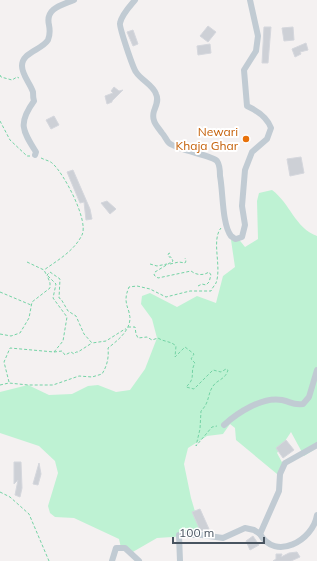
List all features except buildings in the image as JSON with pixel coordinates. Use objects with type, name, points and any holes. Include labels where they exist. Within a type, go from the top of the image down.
[{"type":"street","points":[[35,155],[36,152],[26,138],[23,125],[26,112],[34,102],[32,91],[22,65],[26,57],[47,41],[50,32],[48,20],[50,13],[55,7],[74,0]]},
{"type":"street","points":[[135,0],[124,14],[120,23],[121,30],[135,71],[142,80],[150,85],[156,94],[157,105],[153,120],[170,143],[195,154],[210,157],[216,160],[221,182],[226,224],[231,236],[236,239],[242,236],[245,226],[242,206],[245,170],[252,152],[267,139],[271,128],[270,123],[260,112],[247,106],[244,70],[256,50],[258,36],[250,0]]},
{"type":"street","points":[[224,425],[236,414],[263,402],[281,400],[293,405],[303,404],[309,396],[317,370]]},
{"type":"street","points":[[260,534],[279,491],[280,474],[285,463],[317,445]]},
{"type":"street","points":[[180,561],[179,535],[202,534],[223,538],[245,528],[254,530],[260,534],[263,541],[272,549],[282,552],[289,550],[304,540],[316,521],[317,515]]},
{"type":"street","points":[[112,561],[116,548],[125,548],[139,561]]},
{"type":"path","points":[[0,75],[1,77],[12,80],[17,77],[20,79],[25,76]]},
{"type":"path","points":[[0,121],[10,140],[27,156],[32,157],[35,155],[52,163],[62,174],[81,212],[83,234],[72,250],[44,270]]},
{"type":"path","points":[[0,385],[9,383],[53,385],[79,376],[92,377],[102,374],[109,356],[108,348],[119,340],[127,328],[130,318],[126,304],[126,295],[130,287],[137,286],[150,289],[166,297],[190,291],[211,291],[216,283],[218,258],[216,246],[217,233],[226,224]]},
{"type":"path","points":[[170,252],[168,254],[172,261],[155,272],[154,275],[158,278],[191,271],[194,274],[204,275],[209,272],[211,275],[209,282],[206,285],[202,284],[198,286]]},
{"type":"path","points":[[150,264],[158,266],[179,262],[185,263],[186,258]]},
{"type":"path","points":[[0,334],[11,336],[20,333],[29,318],[32,302],[40,294],[50,288],[50,283],[44,270],[26,262]]},
{"type":"path","points":[[47,275],[50,272],[60,279],[59,298],[68,311],[76,316],[84,334],[92,343]]},
{"type":"path","points":[[47,275],[56,284],[53,298],[66,317],[63,341],[54,352]]},
{"type":"path","points":[[0,292],[32,305]]},
{"type":"path","points":[[9,383],[4,362],[10,348],[54,352],[62,351],[66,355],[71,352],[74,354],[92,343],[106,342],[127,328],[135,328],[138,338],[147,337],[152,340],[158,338],[163,341],[174,343],[176,346],[175,357],[186,347],[194,354],[191,359],[195,363],[192,368],[193,375],[191,382],[186,387],[194,389],[213,370],[221,372],[226,369],[228,370],[227,376],[214,385],[207,405],[201,411],[200,429],[196,446],[212,427],[224,425]]},
{"type":"path","points":[[0,492],[10,497],[29,514],[48,561]]},
{"type":"green space","points":[[272,190],[284,202],[303,227],[317,236],[317,448],[304,456],[291,432],[277,453],[284,466],[283,472],[277,474],[236,440],[235,428],[230,424],[223,434],[207,436],[188,448],[184,464],[191,498],[202,535],[157,538],[131,553],[121,548],[119,539],[74,518],[55,517],[50,513],[48,506],[58,473],[55,461],[39,446],[0,433],[0,392],[28,385],[49,395],[72,394],[88,386],[98,385],[116,392],[130,390],[145,369],[157,338],[152,319],[141,304],[142,296],[150,293],[177,307],[197,296],[216,303],[223,276],[235,267],[231,240],[237,237],[245,247],[258,239],[257,201],[259,193]]},
{"type":"place","name":"Newari Khaja Ghar","points":[[246,139]]}]
